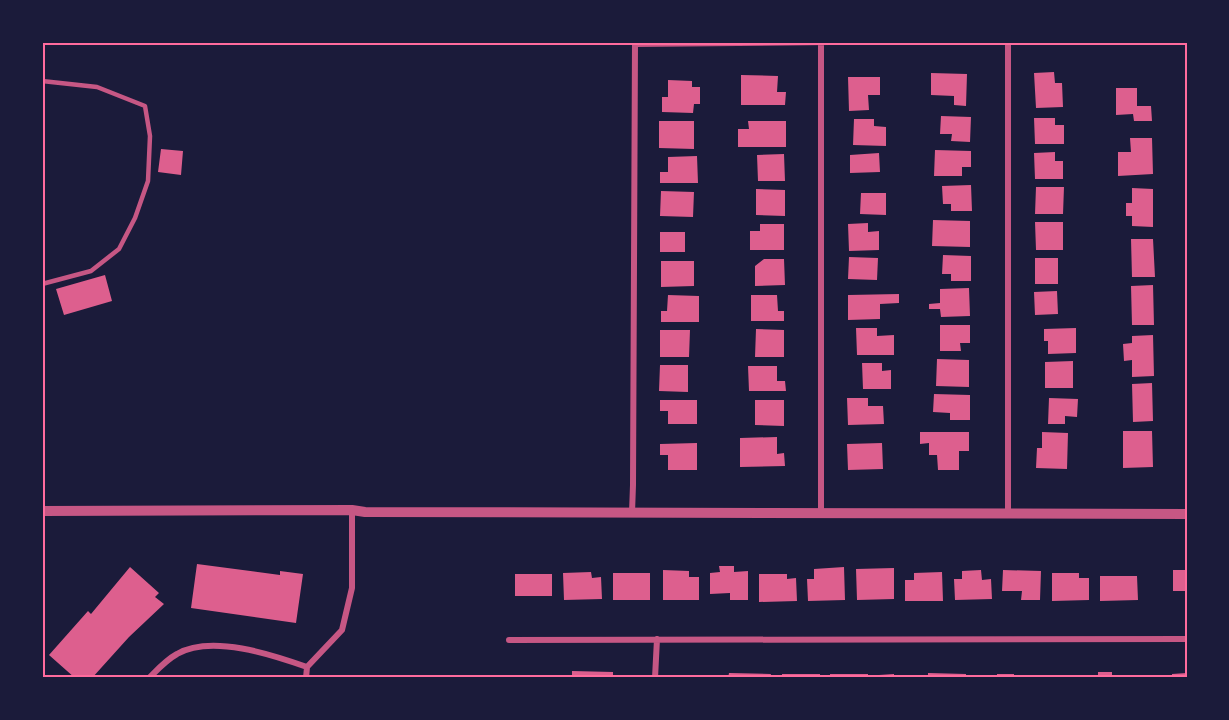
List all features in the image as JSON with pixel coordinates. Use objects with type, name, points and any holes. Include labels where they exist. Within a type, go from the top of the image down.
[{"type":"street","points":[[820,513],[821,42]]},
{"type":"street","points":[[632,513],[635,43],[830,42]]},
{"type":"street","points":[[1008,42],[1008,513]]},
{"type":"street","points":[[42,511],[352,510],[365,512],[1187,514]]},
{"type":"street","points":[[306,678],[307,667],[342,630],[352,588],[352,510]]},
{"type":"street","points":[[655,678],[657,639]]},
{"type":"street","points":[[509,640],[1187,639]]},
{"type":"street","points":[[148,678],[177,653],[197,647],[216,645],[272,655],[307,667]]},
{"type":"lane","points":[[42,81],[97,87],[145,106],[150,136],[148,181],[135,218],[119,249],[91,271],[42,284]]},
{"type":"building","points":[[1054,72],[1055,83],[1062,83],[1063,107],[1036,108],[1034,73]]},
{"type":"building","points":[[931,73],[967,74],[966,106],[954,105],[954,96],[931,95]]},
{"type":"building","points":[[741,75],[778,76],[777,92],[786,92],[785,105],[741,105]]},
{"type":"building","points":[[848,77],[880,77],[880,95],[868,95],[869,110],[849,111]]},
{"type":"building","points":[[668,80],[692,81],[692,87],[700,87],[700,104],[694,104],[693,113],[662,112],[662,97],[668,97]]},
{"type":"building","points":[[1116,88],[1137,88],[1137,106],[1151,106],[1152,121],[1134,121],[1133,114],[1116,115]]},
{"type":"building","points":[[941,116],[971,117],[970,142],[951,141],[952,134],[940,134]]},
{"type":"building","points":[[1034,118],[1055,118],[1055,125],[1064,125],[1064,144],[1035,144]]},
{"type":"building","points":[[854,119],[874,119],[874,126],[886,127],[886,146],[853,145]]},
{"type":"building","points":[[659,121],[694,121],[694,149],[659,148]]},
{"type":"building","points":[[748,121],[786,121],[786,147],[738,147],[738,129],[749,129]]},
{"type":"building","points":[[1130,138],[1152,138],[1153,174],[1118,176],[1118,152],[1131,152]]},
{"type":"building","points":[[161,149],[183,151],[181,175],[158,172]]},
{"type":"building","points":[[935,150],[971,151],[971,167],[962,167],[962,176],[934,176]]},
{"type":"building","points":[[1055,152],[1055,161],[1063,161],[1063,179],[1035,179],[1034,153]]},
{"type":"building","points":[[879,153],[880,172],[850,173],[850,155]]},
{"type":"building","points":[[784,154],[785,181],[758,181],[757,155]]},
{"type":"building","points":[[697,156],[698,183],[660,183],[660,172],[668,172],[668,157]]},
{"type":"building","points":[[971,185],[972,211],[951,211],[951,204],[943,204],[942,186]]},
{"type":"building","points":[[1036,187],[1064,187],[1063,214],[1035,214]]},
{"type":"building","points":[[1132,188],[1153,189],[1153,227],[1132,226],[1132,216],[1126,216],[1126,203],[1132,203]]},
{"type":"building","points":[[756,189],[785,190],[785,216],[756,215]]},
{"type":"building","points":[[661,191],[694,192],[693,217],[660,216]]},
{"type":"building","points":[[861,193],[886,193],[886,215],[860,214]]},
{"type":"building","points":[[933,220],[970,221],[970,247],[932,246]]},
{"type":"building","points":[[1035,222],[1063,222],[1063,250],[1036,250]]},
{"type":"building","points":[[868,223],[868,232],[879,231],[879,250],[849,251],[848,224]]},
{"type":"building","points":[[760,224],[784,224],[784,250],[750,250],[750,231],[760,231]]},
{"type":"building","points":[[660,232],[685,232],[685,252],[660,252]]},
{"type":"building","points":[[1131,239],[1153,239],[1155,277],[1132,277]]},
{"type":"building","points":[[943,255],[971,256],[971,281],[951,281],[951,274],[942,274]]},
{"type":"building","points":[[849,257],[878,258],[877,280],[848,279]]},
{"type":"building","points":[[1035,258],[1058,258],[1058,284],[1035,284]]},
{"type":"building","points":[[764,259],[784,259],[785,285],[755,286],[755,266]]},
{"type":"building","points":[[661,261],[694,261],[694,286],[661,287]]},
{"type":"building","points":[[105,275],[112,301],[64,315],[56,289]]},
{"type":"building","points":[[1153,285],[1154,325],[1132,325],[1131,286]]},
{"type":"building","points":[[969,288],[970,316],[941,317],[940,309],[929,309],[929,304],[940,303],[940,289]]},
{"type":"building","points":[[1057,291],[1058,314],[1035,315],[1034,292]]},
{"type":"building","points":[[899,294],[899,303],[880,304],[880,319],[848,320],[848,295]]},
{"type":"building","points":[[668,295],[699,296],[699,322],[661,322],[661,311],[667,311]]},
{"type":"building","points":[[751,295],[777,295],[778,311],[784,311],[784,321],[751,321]]},
{"type":"building","points":[[940,325],[970,325],[970,343],[960,343],[961,351],[940,351]]},
{"type":"building","points":[[856,328],[877,328],[877,336],[894,335],[894,355],[857,355]]},
{"type":"building","points":[[1076,328],[1076,353],[1048,354],[1048,341],[1044,341],[1044,329]]},
{"type":"building","points":[[756,329],[784,330],[784,357],[755,357]]},
{"type":"building","points":[[660,330],[690,330],[689,357],[660,357]]},
{"type":"building","points":[[1153,335],[1154,376],[1132,377],[1132,360],[1124,361],[1123,344],[1132,343],[1132,336]]},
{"type":"building","points":[[937,359],[969,360],[969,387],[936,386]]},
{"type":"building","points":[[1073,361],[1073,388],[1045,388],[1045,362]]},
{"type":"building","points":[[862,363],[882,363],[882,371],[891,370],[891,389],[863,389]]},
{"type":"building","points":[[660,365],[688,365],[688,392],[659,391]]},
{"type":"building","points":[[748,366],[777,366],[777,381],[785,381],[786,391],[749,391]]},
{"type":"building","points":[[1152,383],[1153,421],[1133,422],[1132,384]]},
{"type":"building","points":[[934,394],[970,395],[970,420],[950,420],[950,413],[933,412]]},
{"type":"building","points":[[847,398],[868,398],[868,406],[883,406],[884,424],[848,425]]},
{"type":"building","points":[[1049,398],[1078,399],[1077,417],[1065,416],[1065,424],[1048,424]]},
{"type":"building","points":[[660,400],[697,400],[697,424],[668,424],[668,411],[660,411]]},
{"type":"building","points":[[755,400],[784,400],[784,426],[755,425]]},
{"type":"building","points":[[1123,431],[1152,431],[1153,467],[1123,468]]},
{"type":"building","points":[[920,432],[969,432],[969,451],[959,451],[959,470],[938,470],[937,455],[929,455],[929,443],[920,444]]},
{"type":"building","points":[[1042,432],[1068,433],[1067,469],[1036,468],[1037,448],[1042,448]]},
{"type":"building","points":[[777,437],[777,454],[784,453],[785,466],[740,467],[740,438]]},
{"type":"building","points":[[697,443],[697,470],[668,470],[668,455],[660,455],[660,444]]},
{"type":"building","points":[[882,443],[883,469],[848,470],[847,444]]},
{"type":"building","points":[[197,564],[280,575],[280,571],[303,574],[296,623],[191,608]]},
{"type":"building","points":[[719,566],[734,566],[734,572],[748,571],[748,600],[730,600],[730,593],[710,594],[710,573],[720,572]]},
{"type":"building","points":[[130,567],[159,593],[155,597],[164,604],[129,637],[92,678],[75,678],[49,655],[88,611],[91,614]]},
{"type":"building","points":[[844,567],[845,600],[808,601],[807,579],[814,579],[814,569]]},
{"type":"building","points":[[894,568],[894,599],[857,600],[856,569]]},
{"type":"building","points":[[663,570],[689,571],[689,577],[699,577],[699,600],[663,600]]},
{"type":"building","points":[[981,570],[982,580],[991,579],[992,599],[955,600],[954,579],[962,579],[962,571]]},
{"type":"building","points":[[1003,570],[1041,571],[1040,600],[1021,600],[1022,591],[1002,591]]},
{"type":"building","points":[[1173,570],[1187,570],[1187,591],[1173,591]]},
{"type":"building","points":[[591,572],[592,578],[601,577],[602,599],[564,600],[563,573]]},
{"type":"building","points":[[942,572],[943,601],[905,601],[905,580],[914,580],[914,573]]},
{"type":"building","points":[[613,573],[650,573],[650,600],[613,600]]},
{"type":"building","points":[[1052,573],[1079,573],[1079,578],[1089,578],[1089,600],[1052,601]]},
{"type":"building","points":[[515,574],[552,574],[552,596],[515,596]]},
{"type":"building","points":[[759,574],[787,574],[787,579],[796,578],[797,601],[759,602]]},
{"type":"building","points":[[1100,576],[1137,576],[1138,600],[1100,601]]},
{"type":"building","points":[[572,671],[613,672],[613,678],[572,678]]},
{"type":"building","points":[[1098,672],[1112,672],[1112,678],[1098,678]]},
{"type":"building","points":[[729,673],[771,674],[770,678],[728,678]]},
{"type":"building","points":[[928,673],[966,674],[966,678],[928,678]]},
{"type":"building","points":[[1187,673],[1187,678],[1172,678],[1172,674]]},
{"type":"building","points":[[782,674],[820,674],[820,678],[782,678]]},
{"type":"building","points":[[830,674],[868,674],[868,678],[830,678]]},
{"type":"building","points":[[894,674],[894,678],[879,678],[879,675]]},
{"type":"building","points":[[997,674],[1014,674],[1014,678],[997,678]]}]
